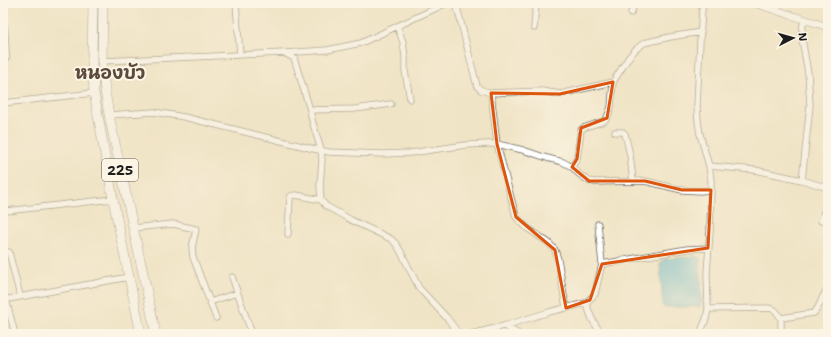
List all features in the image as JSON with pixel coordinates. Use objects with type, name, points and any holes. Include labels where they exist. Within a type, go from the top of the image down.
[{"type":"main road","name":"225","points":[[92,3],[92,61],[94,93],[113,199],[141,334]]},
{"type":"main road","name":"225","points":[[103,3],[102,61],[105,91],[156,334]]},
{"type":"street","points":[[236,3],[240,55]]},
{"type":"street","points":[[102,61],[327,50],[361,43],[447,3]]},
{"type":"street","points":[[456,3],[477,86],[481,90],[491,93],[542,92],[560,94],[613,82]]},
{"type":"street","points":[[534,28],[536,3]]},
{"type":"street","points":[[631,13],[635,3]]},
{"type":"street","points":[[700,334],[708,309],[707,273],[711,190],[709,166],[700,134],[697,106],[704,3]]},
{"type":"street","points":[[754,3],[828,27]]},
{"type":"street","points":[[802,180],[810,105],[808,73],[802,39],[804,20]]},
{"type":"street","points":[[397,26],[403,42],[405,72],[410,100]]},
{"type":"street","points":[[572,167],[577,159],[581,130],[604,121],[607,118],[612,107],[613,82],[636,49],[644,43],[701,32]]},
{"type":"street","points":[[284,53],[294,58],[321,150],[321,200],[326,206],[390,239],[396,244],[419,288],[447,318],[459,334]]},
{"type":"street","points":[[3,103],[94,93]]},
{"type":"street","points":[[491,93],[498,144],[516,217],[526,228],[549,243],[555,250],[558,259],[566,308]]},
{"type":"street","points":[[310,110],[355,109],[391,104]]},
{"type":"street","points":[[109,115],[154,112],[184,117],[329,152],[382,154],[410,153],[466,145],[498,144],[563,162],[572,167],[589,181],[645,181],[682,190],[711,190]]},
{"type":"street","points":[[616,132],[623,132],[625,134],[630,154],[633,181]]},
{"type":"street","points":[[709,166],[755,170],[802,180],[828,188]]},
{"type":"street","points":[[288,234],[291,196],[296,195],[321,200]]},
{"type":"street","points":[[6,211],[113,199]]},
{"type":"street","points":[[821,221],[828,200]]},
{"type":"street","points":[[133,228],[173,224],[196,229],[192,248],[193,257],[216,318]]},
{"type":"street","points":[[471,334],[586,303],[595,294],[602,264],[598,224]]},
{"type":"street","points":[[602,264],[687,249],[708,248]]},
{"type":"street","points":[[9,252],[20,296]]},
{"type":"street","points":[[15,334],[5,299],[129,277]]},
{"type":"street","points":[[232,277],[252,334]]},
{"type":"street","points":[[781,318],[814,313],[818,309],[824,293],[828,289]]},
{"type":"street","points":[[210,302],[237,293]]},
{"type":"street","points":[[586,303],[592,319],[601,334]]},
{"type":"street","points":[[708,309],[769,308],[775,310],[781,318],[781,334]]},
{"type":"street","points":[[504,326],[518,334]]},
{"type":"lane","points":[[3,60],[8,58],[6,26]]},
{"type":"highlighted area","points":[[613,82],[607,118],[581,128],[577,159],[572,167],[589,181],[645,181],[682,190],[711,190],[708,248],[602,264],[590,300],[566,308],[555,250],[516,217],[497,144],[491,93],[560,94]]},
{"type":"water","points":[[696,256],[700,258],[702,302],[700,307],[663,307],[660,264],[664,259]]},
{"type":"district","name":"หนองบัว","points":[[110,73]]}]
